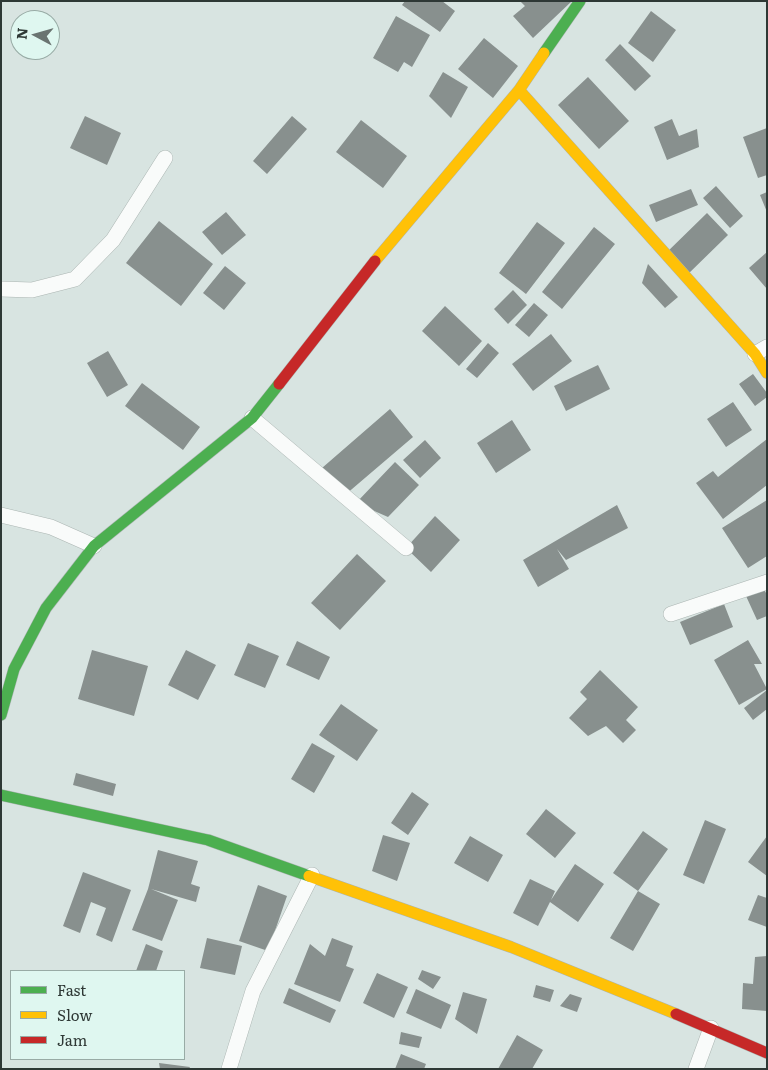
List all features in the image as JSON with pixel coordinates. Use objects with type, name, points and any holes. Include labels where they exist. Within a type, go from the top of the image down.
[{"type":"street","points":[[1,715],[14,669],[46,608],[94,546],[252,418],[360,279],[519,90],[580,1]]},
{"type":"street","points":[[519,90],[761,350],[767,372]]},
{"type":"street","points":[[1,289],[32,290],[75,279],[114,240],[165,158]]},
{"type":"street","points":[[252,418],[406,548]]},
{"type":"street","points":[[1,515],[51,528],[94,546]]},
{"type":"street","points":[[671,614],[767,582]]},
{"type":"street","points":[[1,795],[208,840],[511,947],[711,1028],[767,1054]]},
{"type":"street","points":[[229,1069],[252,991],[312,876]]},
{"type":"street","points":[[696,1069],[711,1028]]},
{"type":"building","points":[[405,1],[442,1],[455,11],[440,32],[402,5]]},
{"type":"building","points":[[520,1],[572,1],[533,38],[513,16],[525,6]]},
{"type":"building","points":[[651,11],[676,30],[653,62],[628,43]]},
{"type":"building","points":[[396,16],[430,35],[412,67],[404,62],[398,72],[373,58]]},
{"type":"building","points":[[484,38],[518,66],[493,98],[458,69]]},
{"type":"building","points":[[620,44],[651,76],[635,91],[605,60]]},
{"type":"building","points":[[443,72],[468,87],[451,118],[429,96]]},
{"type":"building","points":[[588,77],[629,121],[599,149],[558,105]]},
{"type":"building","points":[[85,116],[121,133],[107,165],[70,148]]},
{"type":"building","points":[[292,116],[307,129],[267,174],[253,161]]},
{"type":"building","points":[[672,119],[679,136],[697,129],[699,147],[667,160],[654,127]]},
{"type":"building","points":[[361,120],[407,156],[383,188],[336,152]]},
{"type":"building","points":[[767,128],[767,175],[758,178],[743,137]]},
{"type":"building","points":[[716,186],[743,216],[730,228],[703,198]]},
{"type":"building","points":[[691,189],[698,205],[656,222],[649,205]]},
{"type":"building","points":[[767,192],[767,212],[760,195]]},
{"type":"building","points":[[226,212],[246,235],[222,255],[202,232]]},
{"type":"building","points":[[707,213],[728,235],[684,278],[663,256]]},
{"type":"building","points":[[159,221],[213,264],[181,306],[126,263]]},
{"type":"building","points":[[537,222],[565,243],[526,294],[499,273]]},
{"type":"building","points":[[594,227],[615,244],[562,309],[542,292]]},
{"type":"building","points":[[767,252],[767,289],[749,268]]},
{"type":"building","points":[[648,264],[678,297],[665,308],[642,283]]},
{"type":"building","points":[[225,266],[246,283],[224,310],[203,293]]},
{"type":"building","points":[[513,290],[527,305],[508,324],[494,309]]},
{"type":"building","points":[[534,303],[548,315],[529,337],[515,325]]},
{"type":"building","points":[[445,306],[482,341],[459,366],[422,331]]},
{"type":"building","points":[[551,334],[572,361],[533,391],[512,364]]},
{"type":"building","points":[[488,343],[499,353],[477,378],[466,369]]},
{"type":"building","points":[[108,351],[128,385],[107,397],[87,363]]},
{"type":"building","points":[[598,365],[610,389],[566,411],[554,386]]},
{"type":"building","points":[[753,374],[767,393],[767,397],[755,406],[739,384]]},
{"type":"building","points":[[142,383],[200,427],[183,450],[125,406]]},
{"type":"building","points":[[733,402],[752,430],[726,447],[707,419]]},
{"type":"building","points":[[390,409],[413,437],[345,495],[322,468]]},
{"type":"building","points":[[512,420],[531,450],[496,473],[477,443]]},
{"type":"building","points":[[767,439],[767,485],[723,519],[696,483],[713,471],[718,477]]},
{"type":"building","points":[[425,440],[441,458],[420,478],[403,460]]},
{"type":"building","points":[[395,462],[419,485],[388,517],[356,503]]},
{"type":"building","points":[[767,500],[767,556],[748,568],[722,528]]},
{"type":"building","points":[[617,505],[628,528],[566,560],[557,549],[569,569],[538,587],[523,560]]},
{"type":"building","points":[[435,516],[460,540],[431,572],[406,548]]},
{"type":"building","points":[[357,554],[386,581],[340,630],[311,603]]},
{"type":"building","points":[[764,589],[767,595],[767,616],[757,620],[746,596]]},
{"type":"building","points":[[724,604],[733,627],[690,645],[680,622]]},
{"type":"building","points":[[748,640],[762,664],[754,664],[767,689],[739,705],[714,660]]},
{"type":"building","points":[[297,641],[330,657],[319,680],[286,665]]},
{"type":"building","points":[[248,643],[279,656],[265,688],[234,675]]},
{"type":"building","points":[[92,650],[148,666],[134,716],[78,699]]},
{"type":"building","points":[[186,650],[216,665],[198,700],[168,685]]},
{"type":"building","points":[[600,670],[638,707],[626,720],[636,730],[623,743],[606,726],[588,736],[569,718],[587,699],[580,692]]},
{"type":"building","points":[[767,690],[767,709],[753,720],[744,708]]},
{"type":"building","points":[[341,704],[378,730],[357,761],[319,735]]},
{"type":"building","points":[[312,743],[335,756],[314,793],[291,779]]},
{"type":"building","points":[[76,773],[116,784],[113,796],[73,785]]},
{"type":"building","points":[[412,792],[429,804],[408,835],[391,823]]},
{"type":"building","points":[[546,809],[576,833],[555,858],[526,834]]},
{"type":"building","points":[[705,820],[726,829],[704,884],[683,875]]},
{"type":"building","points":[[643,831],[668,849],[638,891],[613,873]]},
{"type":"building","points":[[383,835],[410,843],[397,881],[372,871]]},
{"type":"building","points":[[470,836],[503,855],[488,882],[454,863]]},
{"type":"building","points":[[767,836],[767,876],[748,862]]},
{"type":"building","points":[[158,850],[198,861],[191,884],[200,887],[196,902],[151,889],[178,900],[162,941],[132,930],[148,889]]},
{"type":"building","points":[[575,864],[604,884],[578,922],[550,902],[538,926],[513,913],[530,879],[555,891],[551,900]]},
{"type":"building","points":[[83,872],[131,890],[112,942],[96,935],[106,908],[91,902],[80,933],[63,926]]},
{"type":"building","points":[[258,885],[287,896],[268,951],[239,941]]},
{"type":"building","points":[[638,891],[660,904],[633,951],[610,938]]},
{"type":"building","points":[[758,895],[767,898],[767,927],[748,920]]},
{"type":"building","points":[[207,938],[242,946],[235,975],[200,968]]},
{"type":"building","points":[[332,938],[353,946],[346,966],[354,969],[340,1002],[294,984],[310,944],[325,956]]},
{"type":"building","points":[[146,944],[163,951],[156,970],[136,970]]},
{"type":"building","points":[[767,956],[767,1011],[742,1009],[743,983],[753,984],[755,957]]},
{"type":"building","points":[[422,970],[441,977],[433,989],[418,979]]},
{"type":"building","points":[[377,973],[408,987],[394,1018],[363,1003]]},
{"type":"building","points":[[536,985],[554,990],[550,1002],[533,997]]},
{"type":"building","points":[[289,988],[336,1010],[330,1023],[283,1003]]},
{"type":"building","points":[[416,989],[451,1005],[441,1029],[406,1013]]},
{"type":"building","points":[[463,992],[487,999],[477,1034],[455,1019]]},
{"type":"building","points":[[570,994],[582,998],[577,1012],[560,1006]]},
{"type":"building","points":[[401,1032],[422,1037],[419,1048],[399,1044]]},
{"type":"building","points":[[517,1035],[543,1050],[532,1069],[498,1069]]},
{"type":"building","points":[[401,1054],[426,1064],[424,1069],[395,1069]]},
{"type":"building","points":[[159,1063],[190,1067],[189,1069],[160,1069]]},
{"type":"traffic: fast","points":[[544,53],[580,1]]},
{"type":"traffic: fast","points":[[1,715],[14,669],[46,608],[94,546],[252,418],[279,384]]},
{"type":"traffic: fast","points":[[1,795],[208,840],[309,876]]},
{"type":"traffic: slow","points":[[375,261],[519,90],[544,53]]},
{"type":"traffic: slow","points":[[519,90],[755,354],[767,373]]},
{"type":"traffic: slow","points":[[309,876],[511,947],[676,1014]]},
{"type":"traffic: jam","points":[[279,384],[375,261]]},
{"type":"traffic: jam","points":[[676,1014],[767,1053]]}]
